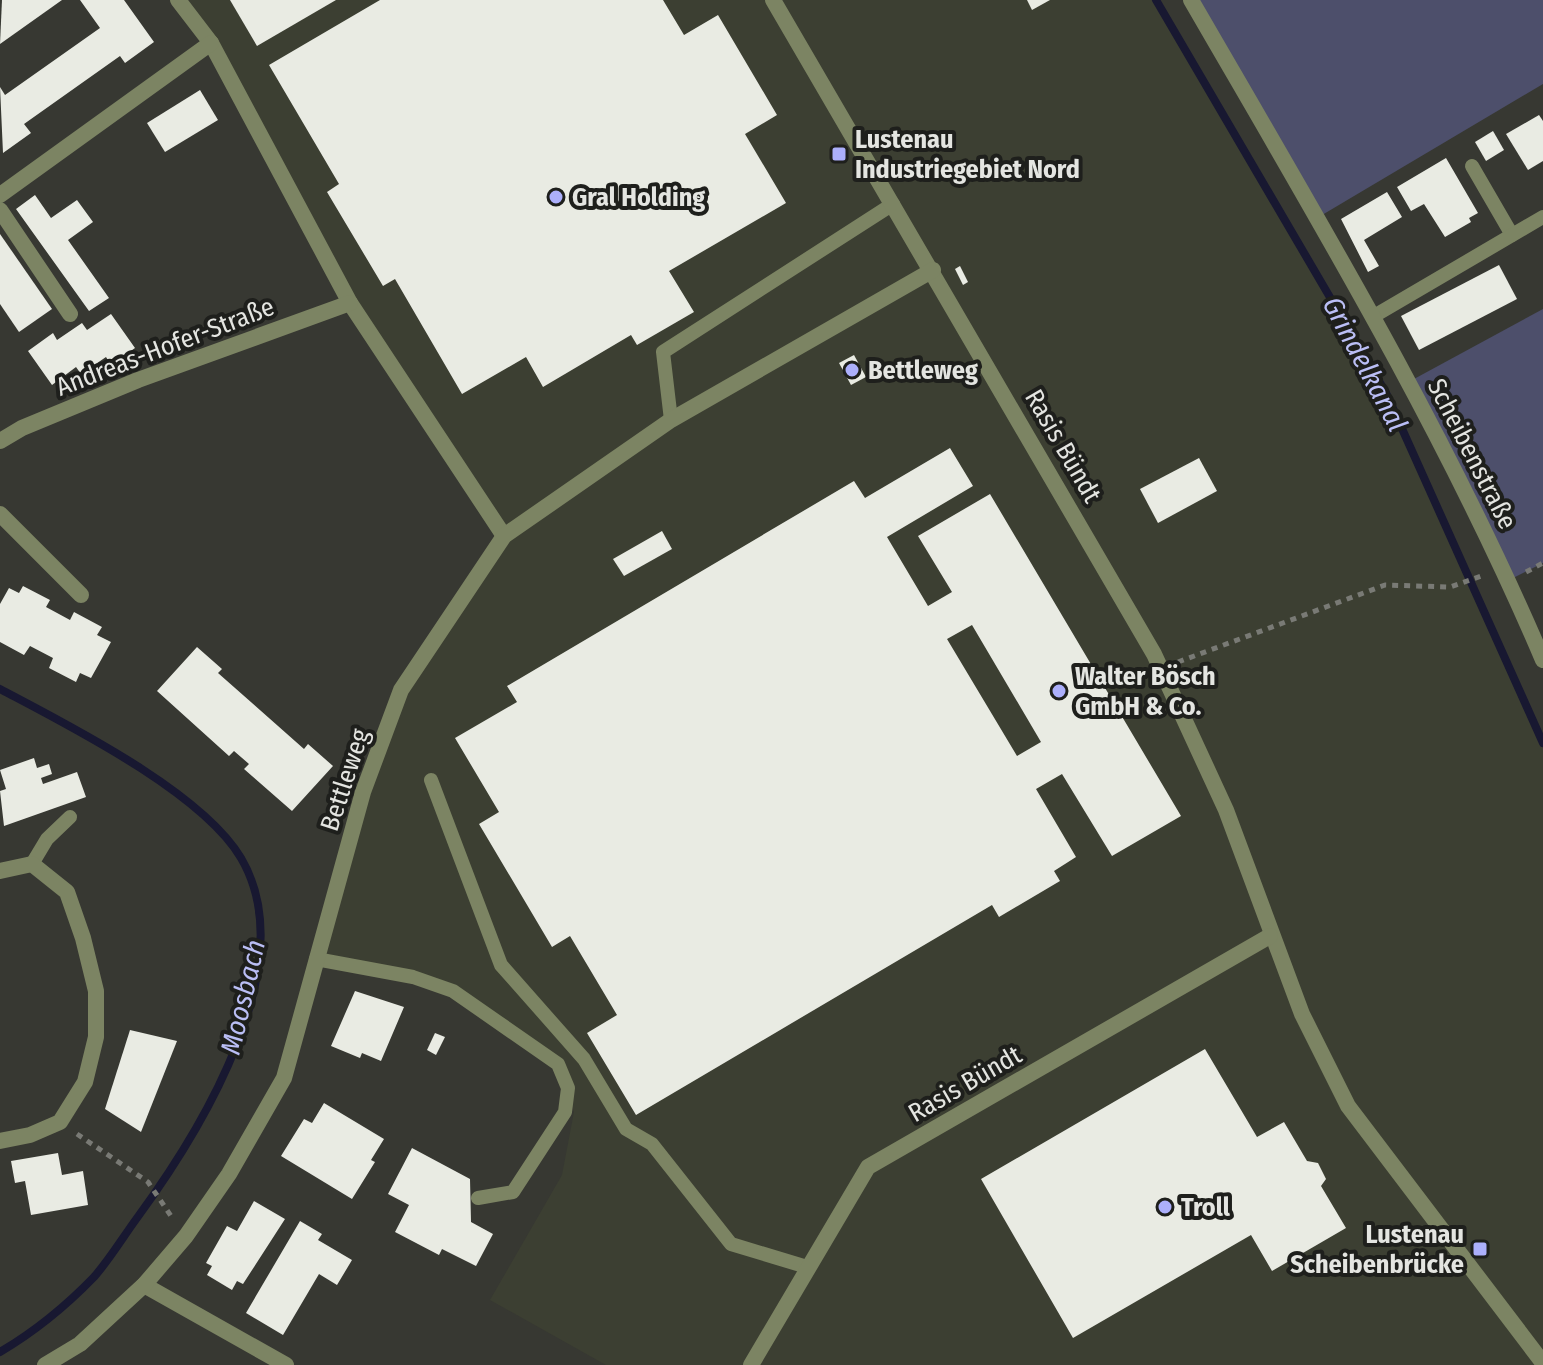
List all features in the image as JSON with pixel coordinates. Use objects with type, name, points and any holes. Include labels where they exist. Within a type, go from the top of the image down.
[{"type":"street","points":[[178,0],[211,43],[350,303],[504,536]]},
{"type":"street","name":"Rasis Bündt","points":[[773,0],[933,270],[1161,668],[1226,810],[1270,936],[1302,1014],[1348,1106],[1543,1363]]},
{"type":"street","name":"Scheibenstraße","points":[[1191,0],[1374,316],[1504,568],[1543,660]]},
{"type":"street","points":[[0,195],[211,43]]},
{"type":"street","points":[[0,210],[70,314]]},
{"type":"street","name":"Bettleweg","points":[[45,1365],[80,1344],[144,1285],[214,1196],[284,1078],[363,792],[401,690],[504,536],[671,420],[933,270]]},
{"type":"street","name":"Andreas-Hofer-Straße","points":[[0,441],[22,428],[138,380],[350,303]]},
{"type":"street","points":[[0,514],[81,595]]},
{"type":"street","points":[[0,871],[32,864],[67,892],[83,938],[96,991],[96,1037],[85,1082],[60,1122],[30,1135],[0,1141]]},
{"type":"street","name":"Rasis Bündt","points":[[807,1267],[868,1167],[1270,936]]},
{"type":"street","points":[[751,1365],[807,1267]]},
{"type":"street","points":[[144,1285],[286,1365]]},
{"type":"lane","points":[[1472,166],[1512,235]]},
{"type":"lane","points":[[671,420],[663,352],[893,204]]},
{"type":"lane","points":[[1374,316],[1543,217]]},
{"type":"lane","points":[[431,780],[501,965],[584,1059],[626,1129],[652,1144],[731,1244],[807,1267]]},
{"type":"lane","points":[[32,864],[47,839],[70,817]]},
{"type":"lane","points":[[316,959],[413,977],[453,991],[558,1064],[568,1088],[565,1112],[513,1192],[478,1198]]},
{"type":"path","points":[[1161,668],[1385,585],[1450,587],[1504,568]]},
{"type":"path","points":[[60,1122],[148,1182],[163,1205]]},
{"type":"shaded area","name":"Lustenau Industriegebiet Nord","points":[[178,0],[1156,0],[1386,393],[1543,743],[1543,1365],[606,1365],[490,1300],[562,1175],[574,1112],[558,1064],[453,990],[316,959],[401,690],[504,536],[427,423]]},
{"type":"shaded area","points":[[1191,0],[1543,0],[1543,84],[1317,218]]},
{"type":"shaded area","points":[[1543,309],[1543,563],[1509,580],[1414,379]]},
{"type":"building","points":[[2,0],[62,0],[0,44]]},
{"type":"building","points":[[80,0],[124,0],[154,42],[125,63],[120,56],[24,124],[31,133],[3,153],[0,87],[5,95],[100,28]]},
{"type":"building","points":[[230,0],[336,0],[257,46]]},
{"type":"building","name":"Gral Holding","points":[[380,0],[663,0],[684,35],[718,15],[777,115],[745,134],[786,203],[669,271],[694,312],[637,345],[631,335],[543,387],[526,357],[462,394],[395,279],[383,286],[327,192],[339,184],[269,65]]},
{"type":"building","points":[[1027,0],[1050,0],[1032,10]]},
{"type":"building","points":[[200,90],[218,120],[165,152],[147,123]]},
{"type":"building","points":[[1539,115],[1543,121],[1543,161],[1528,170],[1506,134]]},
{"type":"building","points":[[1493,131],[1504,150],[1486,161],[1475,142]]},
{"type":"building","points":[[1446,158],[1478,213],[1469,218],[1471,222],[1445,237],[1424,204],[1411,211],[1397,187]]},
{"type":"building","points":[[1387,192],[1402,217],[1364,240],[1379,266],[1368,272],[1341,219]]},
{"type":"building","points":[[35,195],[51,218],[77,200],[93,222],[68,240],[109,298],[89,311],[16,209]]},
{"type":"building","points":[[0,234],[52,309],[19,332],[0,304]]},
{"type":"building","points":[[1499,265],[1517,299],[1419,350],[1401,316]]},
{"type":"building","points":[[960,266],[968,282],[963,285],[955,269]]},
{"type":"building","points":[[111,314],[135,348],[111,365],[106,357],[81,374],[76,367],[52,385],[28,351],[53,333],[57,340],[82,323],[87,330]]},
{"type":"building","name":"Bettleweg","points":[[854,355],[866,377],[851,385],[839,363]]},
{"type":"building","points":[[950,448],[973,486],[887,537],[928,606],[952,592],[918,536],[990,494],[1181,816],[1112,856],[1062,774],[1036,789],[1076,857],[1054,871],[1060,881],[999,917],[992,905],[636,1115],[587,1033],[617,1015],[570,936],[552,947],[479,824],[499,812],[455,738],[517,702],[507,686],[854,481],[865,498]],"holes":[[[972,625],[1041,742],[1017,756],[947,639]]]},
{"type":"building","points":[[1199,458],[1217,491],[1158,523],[1140,489]]},
{"type":"building","points":[[662,531],[672,549],[624,576],[613,559]]},
{"type":"building","points":[[23,586],[50,600],[46,607],[70,620],[74,612],[102,627],[97,635],[111,642],[91,678],[80,673],[76,682],[49,668],[53,658],[30,646],[24,655],[0,642],[0,604],[9,588],[19,593]]},
{"type":"building","points":[[197,647],[222,669],[218,673],[304,749],[308,744],[333,766],[292,811],[244,769],[249,764],[234,751],[229,756],[157,691]]},
{"type":"building","points":[[34,758],[37,768],[49,764],[52,774],[41,778],[43,784],[77,772],[86,797],[4,826],[0,791],[6,789],[0,770]]},
{"type":"building","points":[[355,991],[404,1007],[381,1061],[362,1053],[360,1058],[331,1046]]},
{"type":"building","points":[[130,1030],[177,1041],[141,1132],[105,1109]]},
{"type":"building","points":[[435,1033],[445,1037],[436,1055],[427,1050]]},
{"type":"building","name":"Troll","points":[[1205,1049],[1257,1137],[1284,1122],[1307,1161],[1318,1163],[1326,1179],[1321,1186],[1346,1228],[1272,1271],[1251,1235],[1073,1338],[981,1179]]},
{"type":"building","points":[[324,1103],[384,1139],[371,1160],[375,1162],[352,1199],[281,1156],[304,1119],[312,1123]]},
{"type":"building","points":[[412,1148],[470,1179],[471,1222],[493,1234],[476,1266],[442,1249],[439,1255],[395,1232],[409,1205],[388,1194]]},
{"type":"building","points":[[58,1153],[62,1175],[83,1171],[88,1205],[31,1215],[25,1181],[15,1183],[11,1161]]},
{"type":"building","points":[[254,1201],[285,1219],[243,1284],[237,1281],[232,1290],[207,1275],[212,1266],[206,1263],[227,1226],[237,1231]]},
{"type":"building","points":[[300,1221],[322,1234],[318,1240],[352,1260],[337,1285],[319,1274],[283,1335],[246,1313]]},
{"type":"waterway","name":"Grindelkanal","points":[[1156,0],[1386,393],[1543,743]]},
{"type":"waterway","name":"Moosbach","points":[[0,689],[131,762],[166,785],[222,833],[241,858],[257,901],[260,947],[252,996],[236,1046],[189,1141],[94,1277],[49,1318],[0,1352]]},
{"type":"place","name":"Lustenau Industriegebiet Nord","points":[[839,154]]},
{"type":"place","name":"Gral Holding","points":[[556,197]]},
{"type":"place","name":"Bettleweg","points":[[852,370]]},
{"type":"place","name":"Walter Bösch GmbH & Co.","points":[[1059,691]]},
{"type":"place","name":"Troll","points":[[1165,1207]]},
{"type":"place","name":"Lustenau Scheibenbrücke","points":[[1480,1249]]}]
